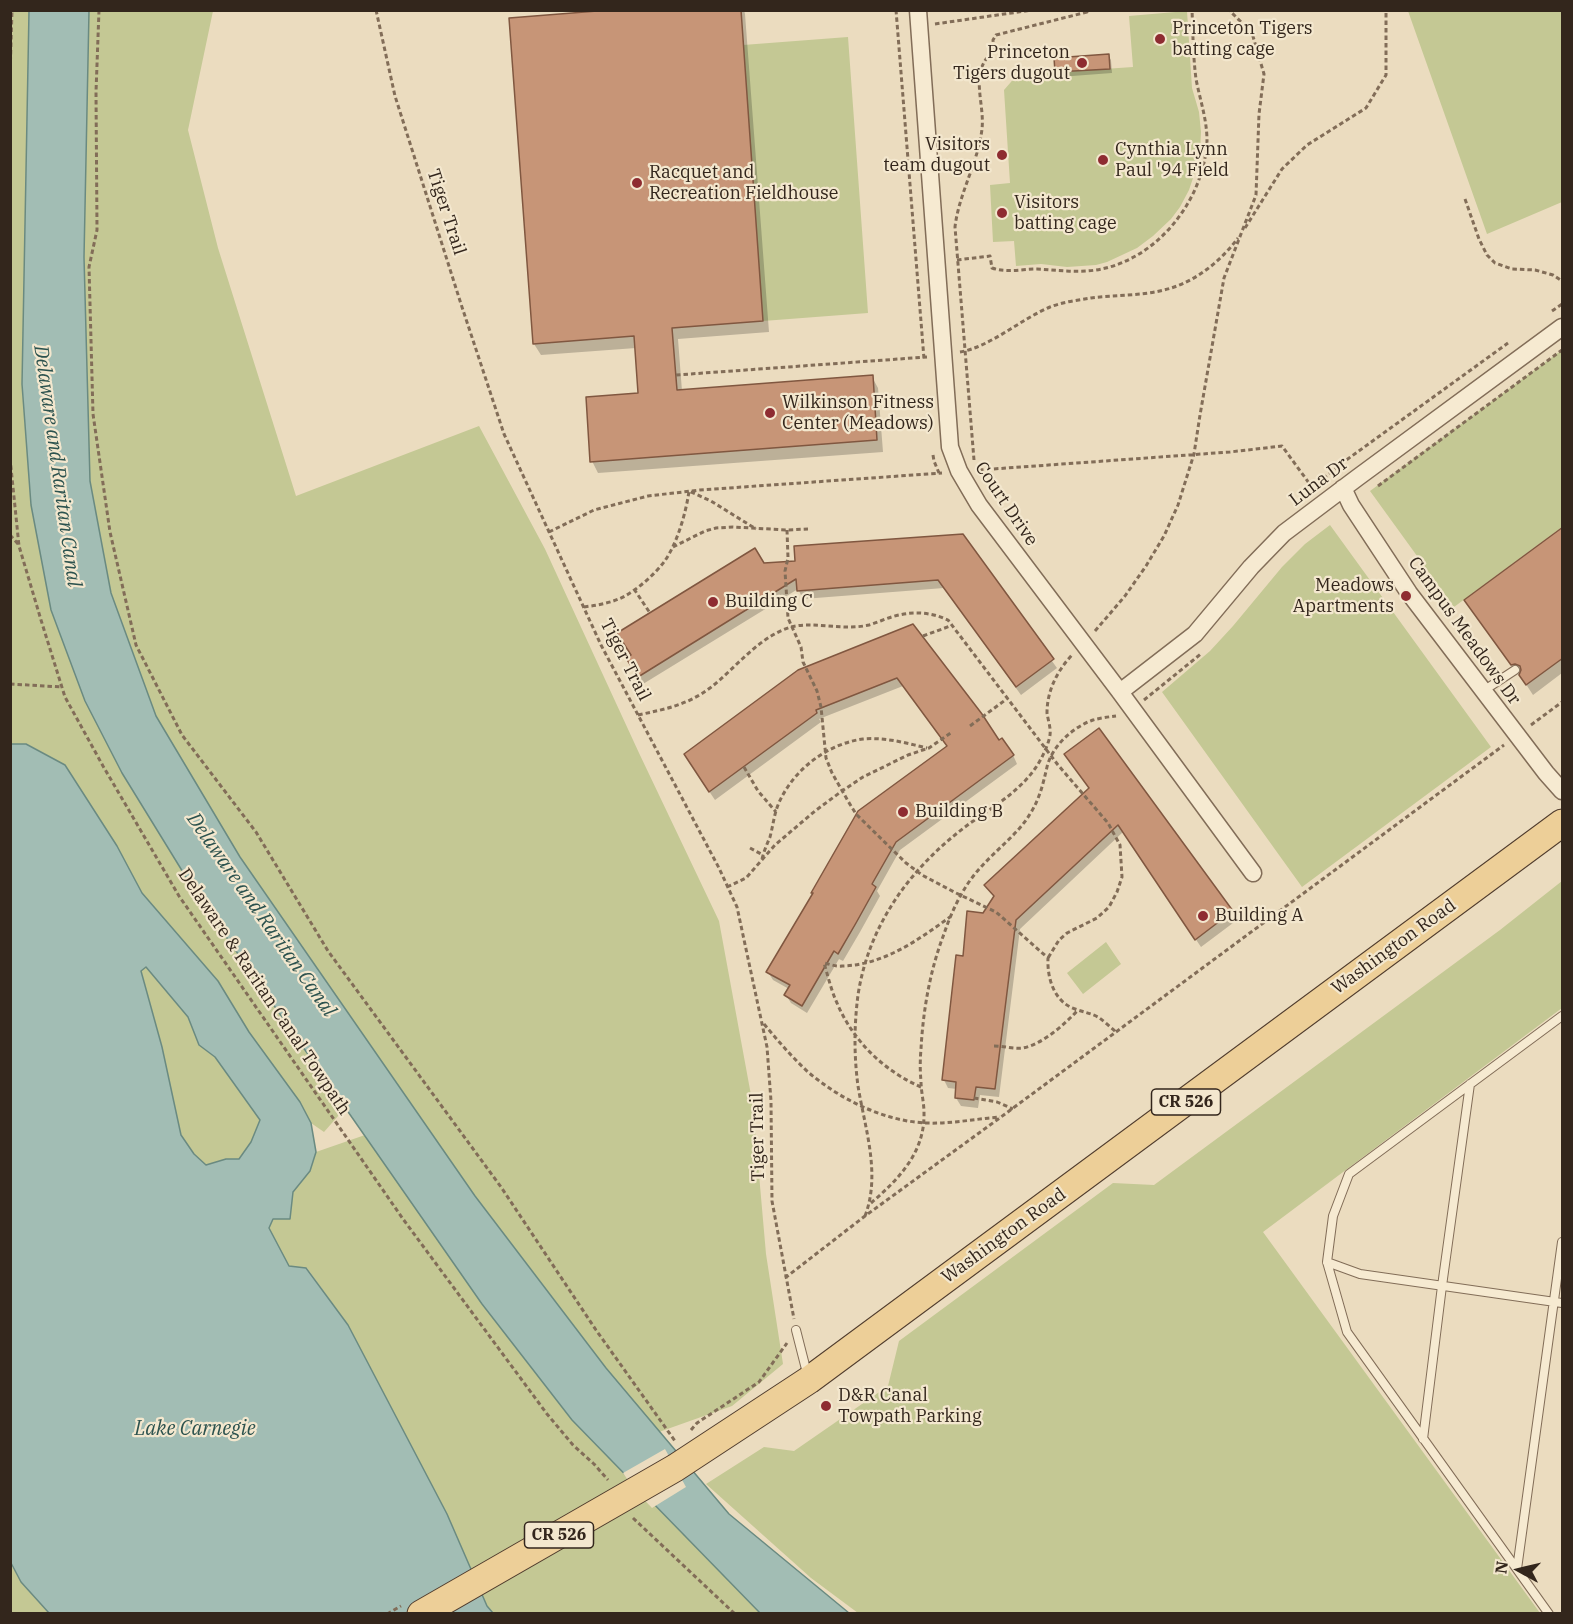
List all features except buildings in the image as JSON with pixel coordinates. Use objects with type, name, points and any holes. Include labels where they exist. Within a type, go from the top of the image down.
[{"type":"main road","name":"Washington Road","points":[[421,1614],[621,1500],[677,1456],[809,1380],[1563,823]]},
{"type":"street","name":"Court Drive","points":[[919,18],[950,447],[967,471],[979,505],[1253,873]]},
{"type":"street","name":"Luna Dr","points":[[1120,692],[1195,634],[1251,567],[1284,533],[1563,327]]},
{"type":"street","name":"Campus Meadows Dr","points":[[1343,488],[1351,505],[1409,593],[1546,773],[1563,790]]},
{"type":"lane","points":[[1483,691],[1515,670]]},
{"type":"lane","points":[[1549,1614],[1347,1332],[1327,1262],[1333,1216],[1349,1174],[1563,1016]]},
{"type":"lane","points":[[1423,1439],[1470,1084]]},
{"type":"lane","points":[[1517,1569],[1558,1303],[1563,1242]]},
{"type":"lane","points":[[1327,1262],[1360,1274],[1558,1303]]},
{"type":"lane","points":[[796,1330],[809,1380]]},
{"type":"path","points":[[10,77],[12,10]]},
{"type":"path","points":[[99,10],[96,92],[98,230],[89,267],[93,414],[110,532],[136,645],[182,735],[256,832],[328,951],[501,1187],[677,1456]]},
{"type":"path","name":"Tiger Trail","points":[[376,10],[395,96],[503,431],[601,645],[737,907],[768,1051],[772,1202],[796,1330]]},
{"type":"path","points":[[896,10],[925,369]]},
{"type":"path","points":[[919,18],[1032,10]]},
{"type":"path","points":[[967,471],[964,351],[955,227],[956,216],[979,144],[982,127],[980,71],[986,57],[994,51],[993,40],[996,35],[1087,12],[1087,10]]},
{"type":"path","points":[[957,260],[990,256],[992,268],[997,270],[1035,269],[1059,272],[1098,270],[1119,263],[1156,243],[1178,218],[1191,198],[1203,167],[1207,141],[1205,112],[1196,78],[1192,10]]},
{"type":"path","points":[[676,375],[924,357],[971,350],[1052,306],[1165,290],[1192,280],[1225,255],[1282,169],[1307,145],[1366,108],[1386,75],[1386,10]]},
{"type":"path","points":[[1465,199],[1486,255],[1495,263],[1512,269],[1535,270],[1553,275],[1563,281]]},
{"type":"path","points":[[1544,317],[1563,304]]},
{"type":"path","points":[[549,532],[594,510],[648,496],[689,491],[1220,453],[1282,446],[1309,483],[1314,486],[1515,338]]},
{"type":"path","points":[[933,449],[934,461],[939,473]]},
{"type":"path","name":"Delaware & Raritan Canal Towpath","points":[[10,458],[19,546],[65,697],[179,896],[403,1219],[547,1413],[573,1445],[625,1496],[735,1614]]},
{"type":"path","points":[[689,491],[720,506],[756,529]]},
{"type":"path","points":[[584,608],[624,596],[654,573],[665,561],[682,520],[689,491]]},
{"type":"path","points":[[671,548],[716,528],[807,529]]},
{"type":"path","points":[[787,530],[788,558],[785,571],[788,618],[801,647],[803,662],[817,691],[821,707],[825,751],[832,773],[856,814],[906,863],[922,875],[996,912],[1048,958]]},
{"type":"path","points":[[10,535],[19,546]]},
{"type":"path","points":[[634,589],[650,613]]},
{"type":"path","points":[[638,715],[670,709],[700,694],[760,644],[791,627],[818,625],[843,628],[867,625],[899,615],[917,613],[934,614],[948,620],[1058,765],[1108,824],[1120,845],[1122,877],[1118,892],[1109,907],[1097,918],[1067,933],[1059,940],[1048,958],[1047,970],[1056,994],[1065,1004],[1098,1018],[1116,1032]]},
{"type":"path","points":[[923,636],[953,625]]},
{"type":"path","points":[[10,684],[62,687]]},
{"type":"path","points":[[970,726],[1008,698]]},
{"type":"path","points":[[785,1278],[865,1216],[1563,702]]},
{"type":"path","points":[[727,887],[746,878],[775,845],[842,791],[863,777],[928,748],[952,732]]},
{"type":"path","points":[[761,860],[778,804],[791,783],[806,766],[825,751],[870,739],[894,740],[928,748]]},
{"type":"path","points":[[744,767],[758,791],[776,812]]},
{"type":"path","points":[[750,848],[763,855]]},
{"type":"path","points":[[921,1087],[897,1075],[875,1057],[855,1034],[837,1003],[824,963],[840,967],[883,958],[904,948],[951,916]]},
{"type":"path","points":[[994,1046],[1016,1048],[1033,1045],[1068,1021],[1078,1010]]},
{"type":"path","points":[[763,1023],[792,1057],[810,1073],[835,1091],[876,1112],[924,1123],[961,1122],[1001,1117]]},
{"type":"path","points":[[974,1098],[997,1102],[1013,1109]]},
{"type":"path","points":[[684,1437],[697,1423],[759,1382],[796,1330]]},
{"type":"green space","points":[[10,11],[29,11],[22,385],[31,505],[51,610],[85,700],[122,773],[197,895],[346,1107],[324,1132],[311,1123],[300,1102],[249,1032],[218,981],[142,893],[117,846],[65,765],[27,744],[11,744]]},
{"type":"green space","points":[[89,11],[213,11],[188,130],[218,248],[296,496],[479,426],[545,549],[719,921],[753,1106],[766,1254],[783,1364],[732,1406],[659,1432],[606,1368],[475,1196],[240,857],[156,716],[111,593],[90,481],[84,257]]},
{"type":"green space","name":"Cynthia Lynn Paul '94 Field","points":[[1187,11],[1192,88],[1199,112],[1201,132],[1196,169],[1180,207],[1153,236],[1137,248],[1107,262],[1067,267],[1041,264],[1016,266],[1014,241],[993,242],[990,185],[1010,183],[1004,90],[1017,75],[1133,67],[1129,16]]},
{"type":"green space","points":[[1408,11],[1562,11],[1562,202],[1487,234]]},
{"type":"green space","points":[[848,37],[868,313],[763,321],[743,45]]},
{"type":"green space","points":[[1562,350],[1562,527],[1454,607],[1370,491]]},
{"type":"green space","points":[[1330,525],[1491,747],[1302,887],[1162,692],[1210,651],[1282,567],[1305,544]]},
{"type":"green space","points":[[1562,881],[1562,1008],[1263,1232],[1540,1613],[858,1613],[811,1578],[706,1484],[764,1447],[794,1451],[888,1386],[899,1341],[1113,1183],[1154,1185],[1500,930]]},
{"type":"green space","points":[[1106,942],[1121,964],[1083,994],[1067,973]]},
{"type":"green space","points":[[146,967],[188,1017],[199,1045],[215,1057],[260,1120],[251,1142],[239,1159],[226,1159],[206,1165],[194,1154],[181,1135],[162,1047],[141,970]]},
{"type":"green space","points":[[365,1135],[482,1304],[572,1420],[760,1613],[493,1613],[487,1606],[447,1514],[348,1325],[307,1268],[289,1267],[269,1228],[273,1219],[290,1219],[293,1192],[310,1171],[316,1152]]},
{"type":"green space","points":[[10,1563],[21,1582],[49,1613],[11,1613]]},
{"type":"water","name":"Delaware and Raritan Canal","points":[[29,11],[89,11],[84,257],[90,481],[111,593],[156,716],[240,857],[475,1196],[606,1368],[729,1514],[849,1613],[760,1613],[572,1420],[482,1304],[197,895],[122,773],[85,701],[51,610],[31,505],[22,384]]},
{"type":"water","name":"Lake Carnegie","points":[[10,744],[26,744],[65,765],[117,846],[142,893],[218,981],[249,1032],[300,1102],[311,1123],[316,1152],[310,1171],[293,1192],[290,1219],[273,1219],[269,1228],[289,1266],[306,1268],[348,1325],[447,1514],[487,1606],[493,1613],[49,1613],[21,1582],[11,1563]],"holes":[[[146,967],[188,1017],[199,1045],[215,1057],[260,1120],[251,1142],[239,1159],[226,1159],[206,1165],[194,1154],[181,1135],[162,1047],[141,971]]]},
{"type":"pier","points":[[665,1449],[686,1487],[652,1508],[623,1473]]},
{"type":"place","name":"Princeton Tigers batting cage","points":[[1160,39]]},
{"type":"place","name":"Princeton Tigers dugout","points":[[1082,63]]},
{"type":"place","name":"Visitors team dugout","points":[[1002,155]]},
{"type":"place","name":"Cynthia Lynn Paul '94 Field","points":[[1103,160]]},
{"type":"place","name":"Racquet and Recreation Fieldhouse","points":[[637,183]]},
{"type":"place","name":"Visitors batting cage","points":[[1002,213]]},
{"type":"place","name":"Wilkinson Fitness Center (Meadows)","points":[[770,413]]},
{"type":"place","name":"Meadows Apartments","points":[[1406,596]]},
{"type":"place","name":"Building C","points":[[713,602]]},
{"type":"place","name":"Building B","points":[[903,812]]},
{"type":"place","name":"Building A","points":[[1203,916]]},
{"type":"place","name":"D&R Canal Towpath Parking","points":[[826,1406]]}]
